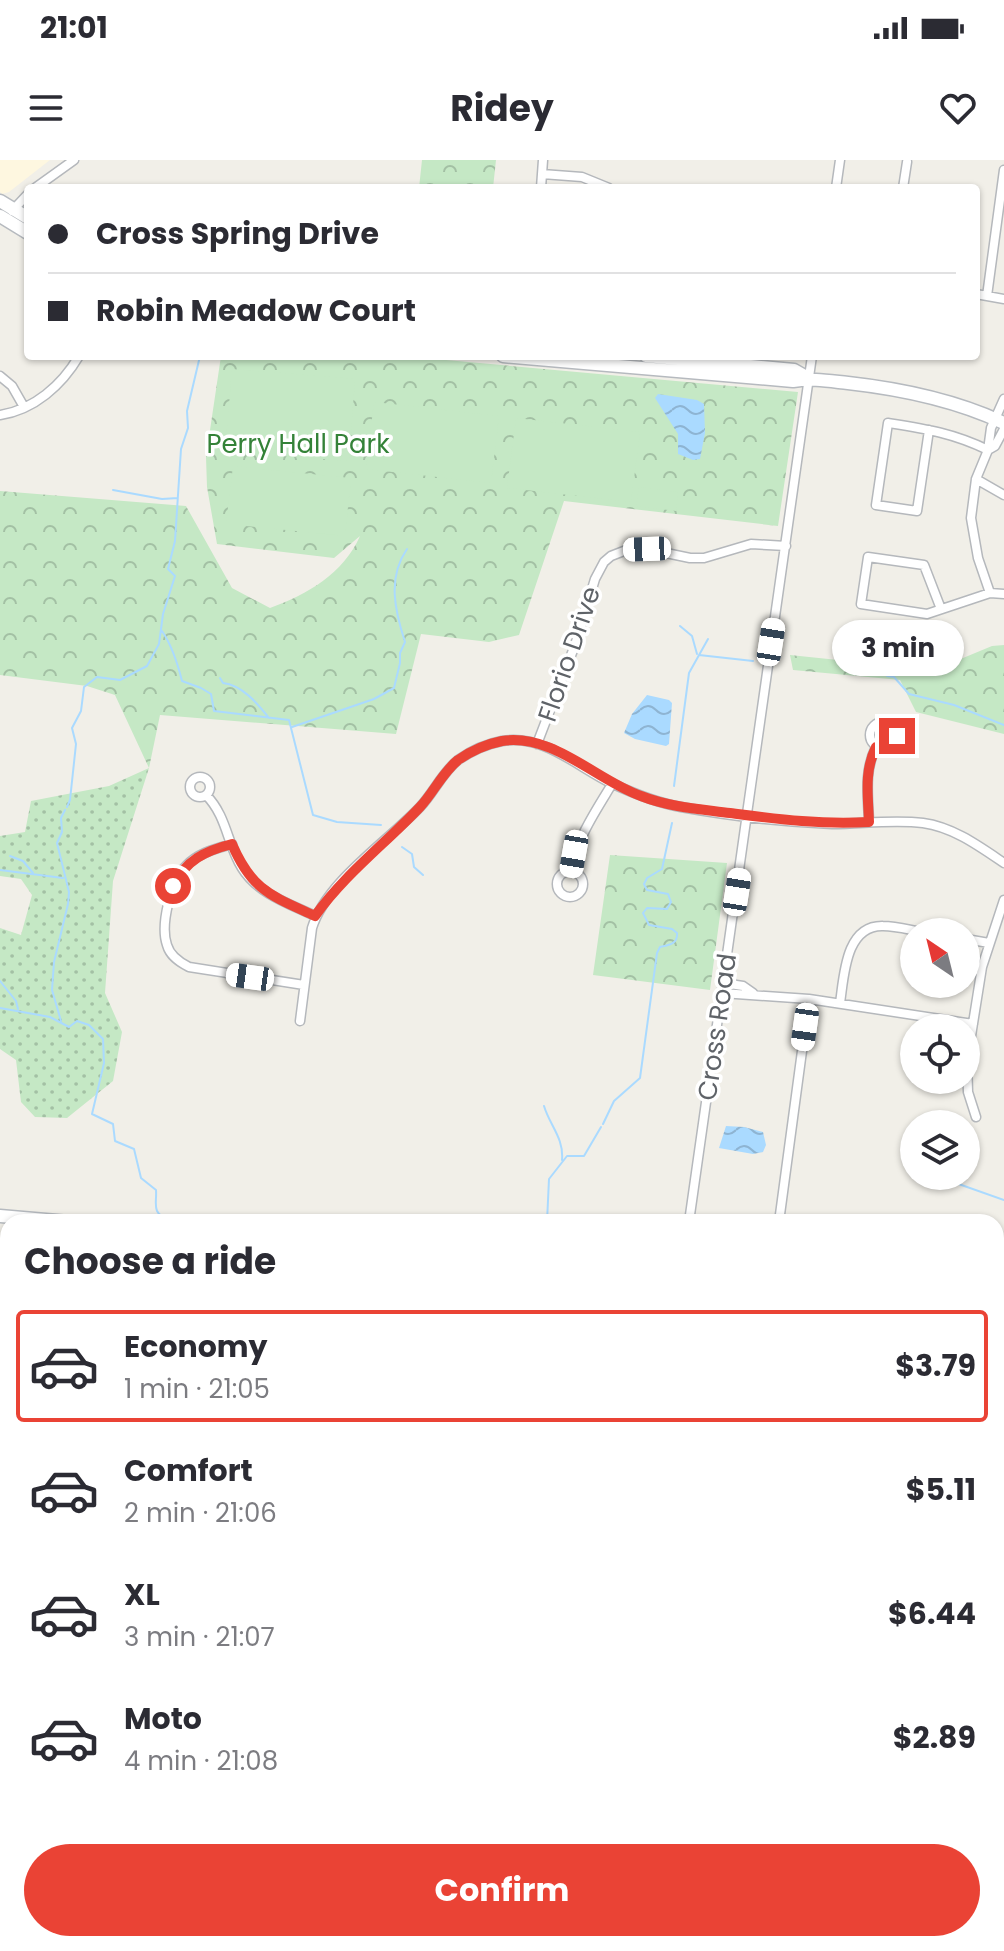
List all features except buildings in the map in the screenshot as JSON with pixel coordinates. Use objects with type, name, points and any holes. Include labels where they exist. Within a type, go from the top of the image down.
[{"type":"main road","points":[[0,201],[5,217],[24,230]]},
{"type":"main road","points":[[549,360],[779,380],[808,378],[896,389],[932,397],[999,420]]},
{"type":"main road","points":[[688,360],[794,370],[808,378]]},
{"type":"street","points":[[41,184],[74,160]]},
{"type":"street","points":[[541,184],[543,160]]},
{"type":"street","points":[[837,184],[840,160]]},
{"type":"street","points":[[904,184],[907,162]]},
{"type":"street","points":[[987,296],[1004,170]]},
{"type":"street","points":[[542,174],[582,177],[599,184]]},
{"type":"street","points":[[5,217],[24,198]]},
{"type":"street","points":[[991,274],[1004,276]]},
{"type":"street","points":[[980,295],[1004,299]]},
{"type":"street","points":[[0,415],[24,407],[55,387],[76,360]]},
{"type":"street","name":"Cross Road","points":[[690,1214],[811,360]]},
{"type":"street","points":[[0,376],[12,386],[24,407]]},
{"type":"street","points":[[990,593],[978,558],[971,518],[976,479],[1004,399]]},
{"type":"street","points":[[929,430],[917,511],[876,505],[888,423],[929,430],[956,435],[988,450]]},
{"type":"street","points":[[988,450],[995,446],[1004,429]]},
{"type":"street","points":[[976,479],[1004,495]]},
{"type":"street","name":"Florio Drive","points":[[537,744],[575,645],[595,579],[611,556],[629,549],[647,549],[704,558],[751,544],[786,546]]},
{"type":"street","points":[[941,609],[924,565],[868,557],[861,604],[927,614],[990,593],[1004,594]]},
{"type":"street","points":[[300,1021],[309,939],[315,916],[332,892],[412,814],[445,771],[482,746],[503,741],[519,740],[554,750],[612,784],[639,796],[681,807],[798,822],[924,823],[963,837],[1004,863]]},
{"type":"street","points":[[869,822],[867,779],[869,761],[876,747]]},
{"type":"street","points":[[571,871],[582,834],[612,784]]},
{"type":"street","points":[[206,795],[221,813],[242,869],[270,895],[315,916]]},
{"type":"street","points":[[232,844],[202,854],[179,874],[173,886],[165,933],[171,953],[183,964],[197,970],[304,985]]},
{"type":"street","points":[[975,1014],[989,943],[1004,900]]},
{"type":"street","points":[[840,1003],[847,955],[858,938],[874,927],[900,929]]},
{"type":"street","points":[[980,941],[989,943]]},
{"type":"street","points":[[723,988],[742,995],[753,993],[809,999],[910,1014]]},
{"type":"street","points":[[780,1214],[809,999]]},
{"type":"shaded area","points":[[0,160],[50,160],[9,192],[2,194]]},
{"type":"green space","points":[[422,160],[496,160],[493,184],[419,184]]},
{"type":"green space","name":"Perry Hall Park","points":[[220,360],[446,360],[798,392],[778,526],[564,501],[519,635],[489,642],[421,634],[396,734],[160,715],[149,768],[115,695],[87,686],[0,675],[0,491],[186,506],[232,588],[270,608],[323,581],[353,549],[360,536],[334,558],[217,544],[207,487],[206,457]]},
{"type":"green space","name":"Perry Hall Park","points":[[232,369],[355,379],[349,461],[225,452]]},
{"type":"green space","points":[[374,402],[499,416],[491,483],[366,469]]},
{"type":"green space","points":[[516,418],[640,432],[631,502],[507,488]]},
{"type":"green space","points":[[233,466],[351,478],[345,536],[226,524]]},
{"type":"green space","points":[[639,487],[678,492],[676,511],[636,506]]},
{"type":"green space","points":[[1004,645],[1004,734],[916,712],[900,680],[793,670],[790,655],[934,670],[992,646]]},
{"type":"green space","points":[[149,768],[113,881],[105,993],[122,1032],[113,1081],[67,1118],[35,1117],[21,1102],[16,1060],[0,1049],[0,928],[21,935],[32,895],[21,879],[0,876],[0,836],[25,832],[31,801],[109,786]]},
{"type":"green space","points":[[610,855],[727,863],[710,990],[593,975]]},
{"type":"water","points":[[658,394],[697,400],[704,404],[705,433],[700,459],[693,460],[678,454],[678,434],[655,398]]},
{"type":"water","points":[[647,695],[672,703],[669,744],[666,746],[635,739],[624,733],[632,714]]},
{"type":"water","points":[[726,1126],[763,1132],[766,1145],[763,1152],[753,1154],[719,1148]]},
{"type":"waterway","points":[[67,807],[76,744],[72,728],[81,711],[84,687],[97,677],[120,680],[147,666],[159,644],[163,614],[175,576],[168,569],[175,541],[181,449],[188,428],[187,411],[199,360]]},
{"type":"waterway","points":[[113,490],[162,499],[178,498]]},
{"type":"waterway","points":[[292,727],[374,699],[394,688],[405,642],[396,607],[395,583],[407,549]]},
{"type":"waterway","points":[[680,626],[692,636],[697,654]]},
{"type":"waterway","points":[[162,631],[177,662],[182,681],[211,694],[214,711],[289,720],[313,815],[337,822],[381,825]]},
{"type":"waterway","points":[[674,786],[689,673],[708,639]]},
{"type":"waterway","points":[[699,655],[753,661]]},
{"type":"waterway","points":[[887,676],[894,677],[909,694],[954,705],[1004,725]]},
{"type":"waterway","points":[[220,678],[223,683],[237,687],[249,696],[269,718]]},
{"type":"waterway","points":[[61,1021],[52,990],[54,962],[69,892],[57,843],[65,810]]},
{"type":"waterway","points":[[603,1124],[614,1101],[640,1078],[657,953],[660,947],[672,943],[677,937],[672,929],[649,925],[643,913],[647,908],[667,909],[671,902],[668,894],[647,890],[644,884],[647,878],[662,869],[672,823]]},
{"type":"waterway","points":[[402,847],[412,854],[414,867],[423,875]]},
{"type":"waterway","points":[[10,856],[23,861],[33,873]]},
{"type":"waterway","points":[[0,870],[63,878]]},
{"type":"waterway","points":[[0,981],[16,1001],[18,1009]]},
{"type":"waterway","points":[[0,1008],[50,1017],[69,1027],[77,1021],[89,1025],[103,1039],[104,1063],[92,1114],[113,1124],[115,1141],[134,1149],[141,1178],[156,1190],[159,1214]]},
{"type":"waterway","points":[[544,1106],[559,1139],[562,1160]]},
{"type":"waterway","points":[[547,1214],[549,1179],[567,1156],[584,1156],[601,1127]]},
{"type":"waterway","points":[[976,1190],[1004,1200]]},
{"type":"route","points":[[173,886],[192,860],[211,849],[232,844],[242,869],[257,884],[270,895],[315,916],[345,878],[423,803],[445,771],[482,746],[503,741],[519,740],[554,750],[612,784],[639,796],[681,807],[798,822],[869,822],[869,761],[876,747],[889,747],[897,736]]}]
